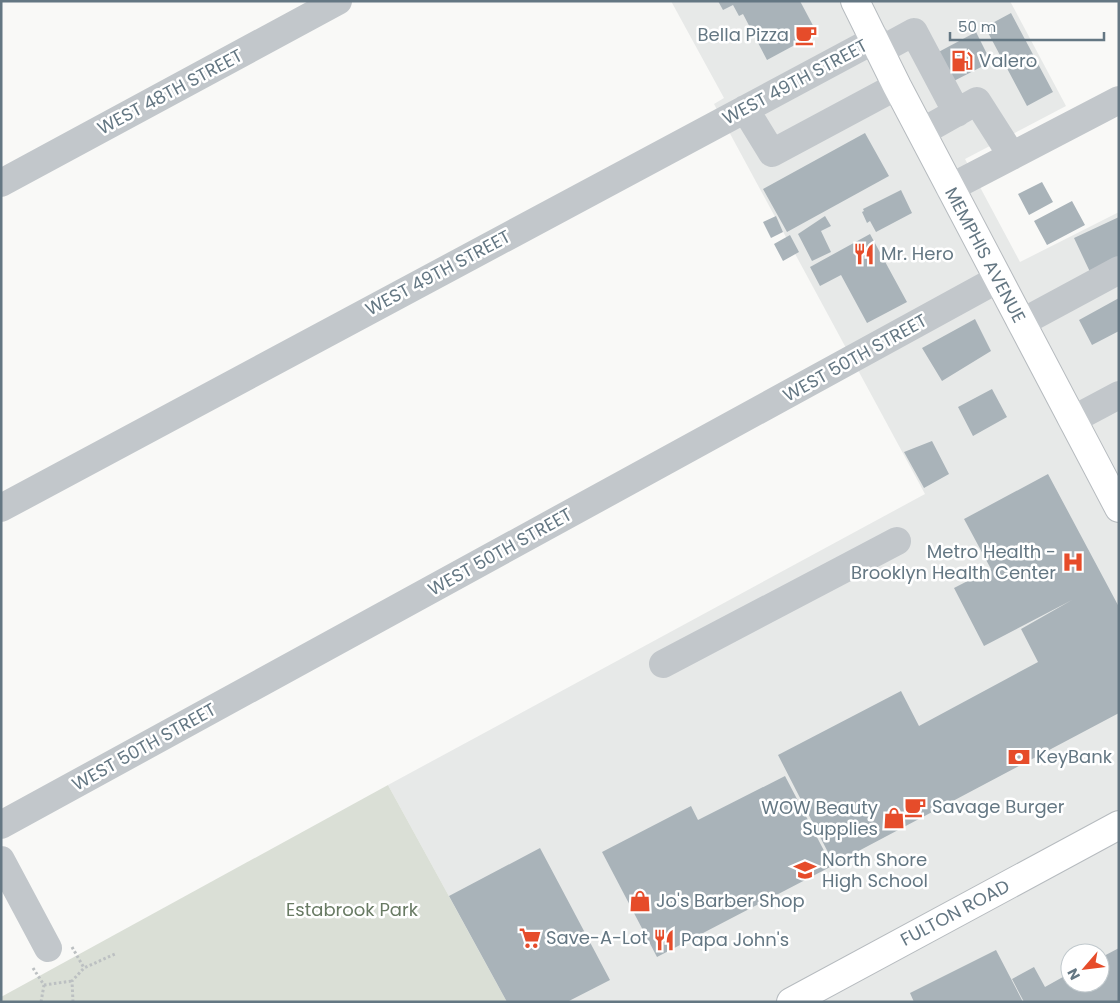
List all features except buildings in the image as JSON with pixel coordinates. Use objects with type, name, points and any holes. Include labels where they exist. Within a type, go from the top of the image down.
[{"type":"main road","name":"MEMPHIS AVENUE","points":[[855,1],[950,188],[1119,508]]},
{"type":"main road","name":"FULTON ROAD","points":[[791,1002],[1119,825]]},
{"type":"street","name":"WEST 48TH STREET","points":[[1,183],[338,1]]},
{"type":"street","name":"WEST 49TH STREET","points":[[1,508],[745,109],[878,45],[914,32],[957,113]]},
{"type":"street","points":[[745,109],[772,153],[897,86]]},
{"type":"street","points":[[950,188],[1119,100]]},
{"type":"street","points":[[922,132],[977,101],[1012,156]]},
{"type":"street","points":[[1021,323],[1119,270]]},
{"type":"street","name":"WEST 50TH STREET","points":[[1,825],[998,279]]},
{"type":"street","points":[[1072,420],[1119,395]]},
{"type":"street","points":[[663,664],[897,540]]},
{"type":"street","points":[[1,860],[50,953]]},
{"type":"path","points":[[41,1002],[50,953],[84,968]]},
{"type":"path","points":[[44,985],[72,981],[84,968],[117,953]]},
{"type":"path","points":[[72,981],[73,1002]]},
{"type":"shaded area","points":[[671,1],[1010,1],[1066,106],[965,159],[1020,262],[1119,212],[1119,1002],[507,1002],[388,785],[925,494],[714,104],[724,98]]},
{"type":"green space","name":"Estabrook Park","points":[[388,785],[507,1002],[1,1002],[1,997]]},
{"type":"place","name":"Bella Pizza","points":[[806,35]]},
{"type":"place","name":"Valero","points":[[962,61]]},
{"type":"place","name":"Mr. Hero","points":[[864,254]]},
{"type":"place","name":"Metro Health - Brooklyn Health Center","points":[[1073,562]]},
{"type":"place","name":"KeyBank","points":[[1019,757]]},
{"type":"place","name":"Savage Burger","points":[[915,807]]},
{"type":"place","name":"WOW Beauty Supplies","points":[[894,818]]},
{"type":"place","name":"North Shore High School","points":[[805,870]]},
{"type":"place","name":"Jo's Barber Shop","points":[[640,901]]},
{"type":"place","name":"Save-A-Lot","points":[[530,938]]},
{"type":"place","name":"Papa John's","points":[[664,940]]}]
